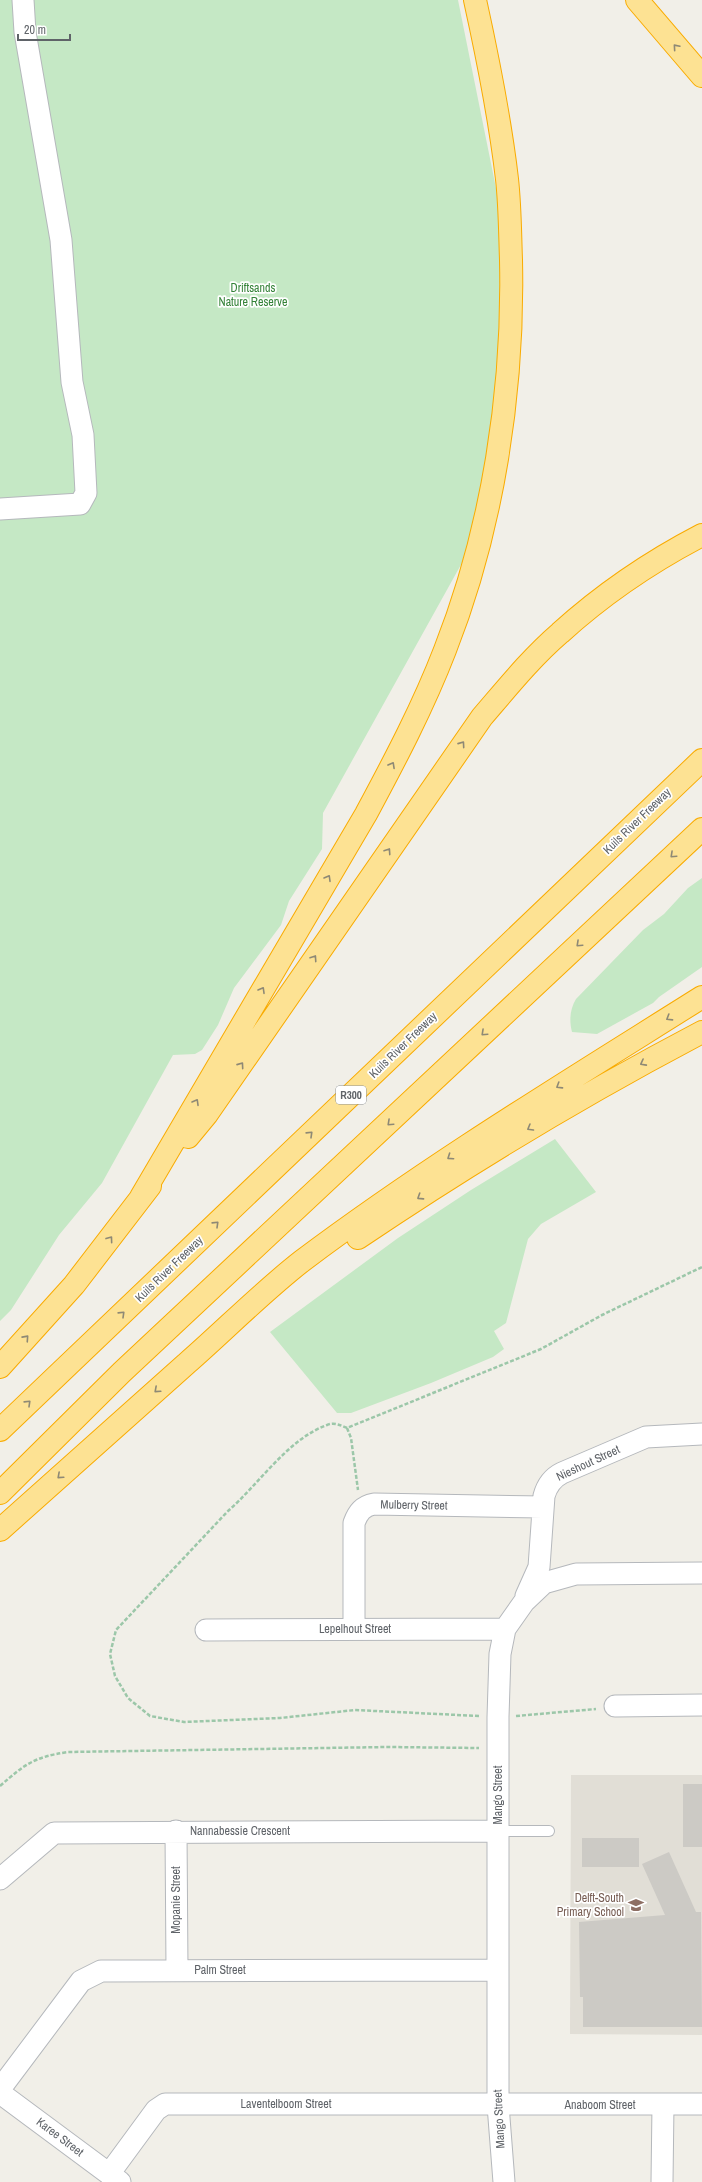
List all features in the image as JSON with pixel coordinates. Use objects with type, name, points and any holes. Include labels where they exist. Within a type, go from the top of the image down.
[{"type":"highway","points":[[141,1197],[366,814],[400,751],[446,648],[469,573],[488,504],[502,429],[512,298],[508,181],[498,110],[475,0]]},
{"type":"highway","points":[[637,0],[702,76]]},
{"type":"highway","points":[[0,1367],[74,1285],[207,1114],[482,717],[524,668],[559,633],[622,582],[672,550],[702,535]]},
{"type":"highway","name":"Kuils River Freeway","points":[[0,1430],[702,760]]},
{"type":"highway","points":[[0,1493],[122,1372],[702,829]]},
{"type":"highway","points":[[0,1530],[186,1364],[258,1297],[301,1262],[375,1208],[508,1118],[702,997]]},
{"type":"highway","points":[[186,1364],[330,1257],[408,1205],[503,1144],[636,1067],[702,1032]]},
{"type":"street","points":[[0,509],[80,504],[86,493],[84,435],[72,382],[61,240],[25,32],[23,0]]},
{"type":"street","name":"Nieshout Street","points":[[524,1602],[539,1567],[543,1507],[546,1489],[553,1479],[562,1473],[646,1437],[702,1434]]},
{"type":"street","name":"Mulberry Street","points":[[361,1510],[374,1504],[543,1507]]},
{"type":"street","points":[[354,1630],[354,1523],[361,1510]]},
{"type":"street","name":"Mango Street","points":[[504,2182],[498,2105],[498,1716],[500,1654],[505,1629],[524,1602],[544,1583],[576,1574],[702,1573]]},
{"type":"street","name":"Lepelhout Street","points":[[206,1630],[505,1629]]},
{"type":"street","points":[[615,1706],[702,1705]]},
{"type":"street","name":"Nannabessie Crescent","points":[[0,1879],[54,1833],[176,1831],[498,1831]]},
{"type":"street","name":"Mopanie Street","points":[[176,1831],[177,1970]]},
{"type":"street","name":"Palm Street","points":[[0,2089],[81,1981],[87,1977],[109,1970],[498,1970]]},
{"type":"street","name":"Karee Street","points":[[0,2093],[115,2178]]},
{"type":"street","name":"Laventelboom Street","points":[[115,2178],[156,2110],[165,2104],[498,2105]]},
{"type":"street","points":[[662,2182],[663,2104]]},
{"type":"street","name":"Anaboom Street","points":[[498,2105],[702,2104]]},
{"type":"lane","points":[[498,1831],[549,1831]]},
{"type":"path","points":[[347,1428],[351,1438],[361,1510]]},
{"type":"path","points":[[498,1716],[536,1716],[615,1706]]},
{"type":"path","points":[[0,1786],[22,1766],[44,1755],[68,1752],[387,1747],[498,1748]]},
{"type":"shaded area","name":"Delft-South Primary School","points":[[571,1775],[702,1775],[702,2035],[570,2034]]},
{"type":"green space","name":"Driftsands Nature Reserve","points":[[0,0],[458,0],[501,213],[508,273],[498,498],[323,813],[322,849],[289,901],[281,925],[234,988],[218,1025],[202,1050],[195,1054],[173,1055],[102,1183],[59,1235],[11,1310],[0,1321]]},
{"type":"green space","points":[[702,878],[702,967],[659,997],[653,1003],[597,1034],[572,1032],[571,1015],[572,1007],[576,999],[643,930],[664,914],[688,888]]},
{"type":"green space","points":[[555,1139],[596,1192],[541,1224],[528,1239],[506,1323],[494,1331],[504,1349],[493,1357],[431,1383],[351,1413],[337,1413],[270,1332],[398,1238],[471,1190]]},
{"type":"building","points":[[683,1784],[702,1784],[702,1847],[683,1847]]},
{"type":"building","points":[[582,1838],[639,1838],[639,1867],[582,1867]]},
{"type":"building","points":[[669,1852],[696,1912],[701,1912],[702,2027],[583,2027],[583,1997],[580,1997],[579,1922],[665,1915],[642,1864]]},
{"type":"place","name":"Delft-South Primary School","points":[[636,1905]]}]
